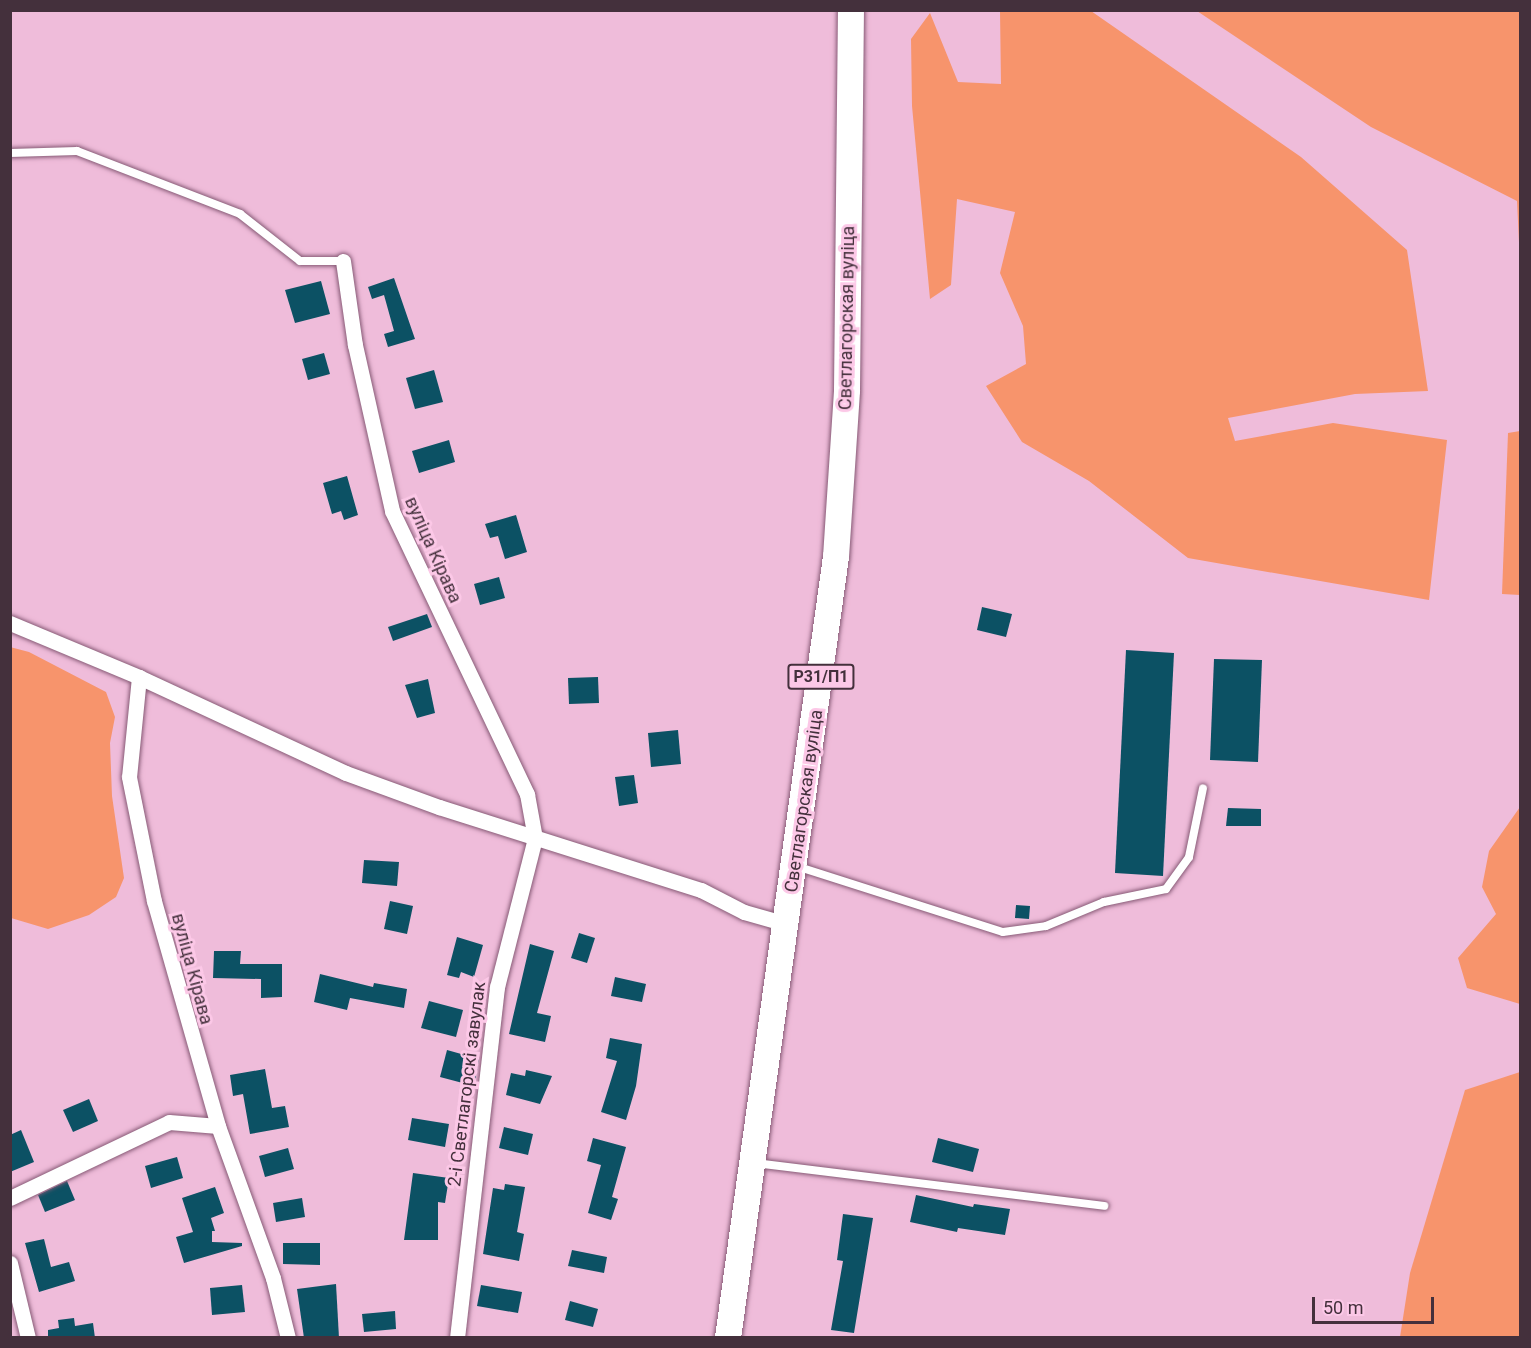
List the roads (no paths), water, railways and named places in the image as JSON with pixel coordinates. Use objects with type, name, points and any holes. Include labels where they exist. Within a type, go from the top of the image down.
[{"type":"main road","name":"Светлагорская вуліца","points":[[728,1338],[827,635],[842,482],[850,10]]},
{"type":"street","name":"вуліца Кірава","points":[[343,261],[355,345],[392,511],[527,794],[535,838]]},
{"type":"street","points":[[10,623],[139,676],[346,773],[535,838],[701,890],[744,912],[786,924]]},
{"type":"street","name":"вуліца Кірава","points":[[139,676],[129,777],[154,901],[218,1126],[273,1278],[288,1338]]},
{"type":"street","name":"2-і Светлагорскі завулак","points":[[458,1338],[497,987],[535,838]]},
{"type":"street","points":[[10,1198],[169,1122],[218,1126]]},
{"type":"street","points":[[10,1263],[28,1338]]},
{"type":"lane","points":[[10,153],[77,152],[240,214],[300,261],[343,261]]},
{"type":"lane","points":[[795,865],[1003,932],[1046,926],[1104,902],[1166,889],[1188,857],[1203,788]]},
{"type":"lane","points":[[753,1163],[1104,1206]]}]
